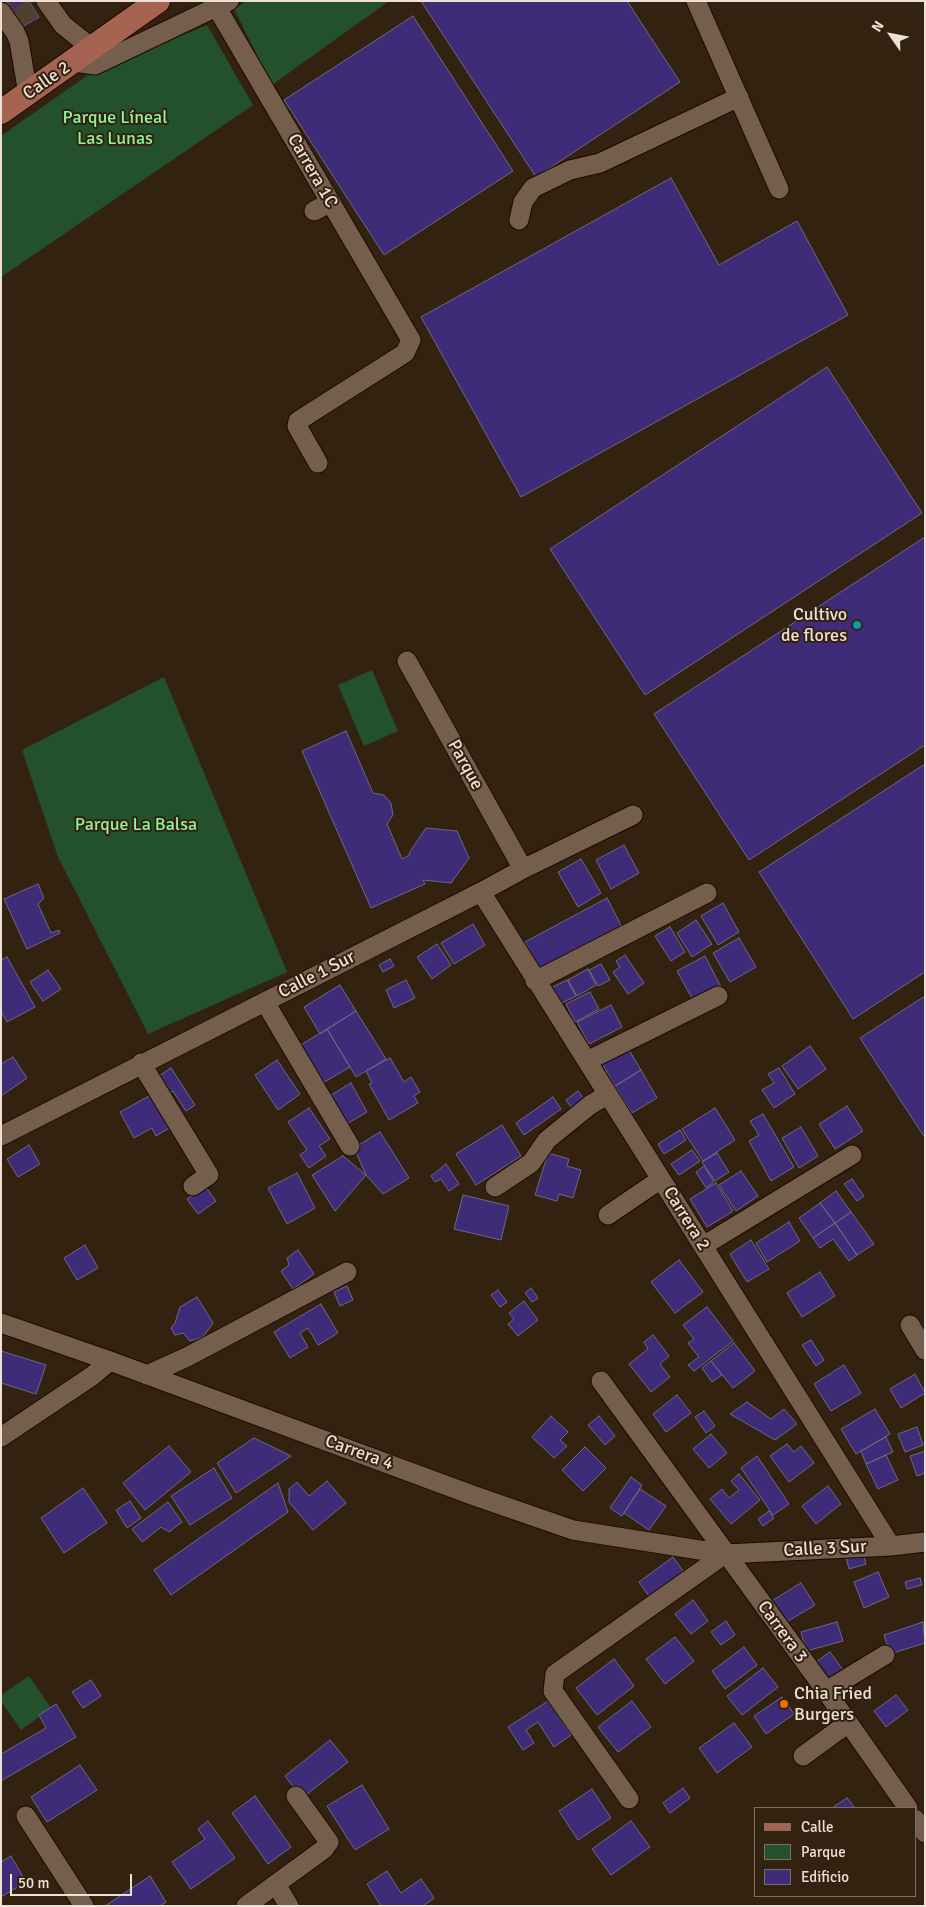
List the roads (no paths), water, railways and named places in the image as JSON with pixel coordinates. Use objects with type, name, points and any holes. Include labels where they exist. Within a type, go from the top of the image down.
[{"type":"main road","name":"Calle 2","points":[[1,112],[158,1]]},
{"type":"street","points":[[696,1],[779,189]]},
{"type":"street","points":[[1,6],[7,2]]},
{"type":"street","points":[[41,3],[63,25],[83,55],[94,65],[220,4]]},
{"type":"street","name":"Carrera 1C","points":[[220,4],[411,340],[405,353],[298,421],[297,426],[318,463]]},
{"type":"street","points":[[9,17],[22,51],[28,94]]},
{"type":"street","points":[[519,220],[523,202],[533,188],[570,170],[600,163],[740,97]]},
{"type":"street","points":[[314,211],[331,202]]},
{"type":"street","name":"Parque","points":[[407,661],[523,869]]},
{"type":"street","name":"Calle 1 Sur","points":[[1,1136],[633,814]]},
{"type":"street","name":"Carrera 2","points":[[481,892],[535,981],[892,1546]]},
{"type":"street","points":[[535,981],[707,893]]},
{"type":"street","points":[[586,1061],[718,996]]},
{"type":"street","points":[[264,1002],[350,1146]]},
{"type":"street","points":[[141,1063],[209,1175],[193,1186]]},
{"type":"street","points":[[495,1188],[532,1163],[547,1140],[590,1105],[607,1095]]},
{"type":"street","points":[[704,1246],[852,1155]]},
{"type":"street","points":[[608,1215],[661,1179]]},
{"type":"street","points":[[147,1375],[187,1357],[347,1272]]},
{"type":"street","name":"Carrera 4","points":[[1,1323],[110,1361],[472,1495],[574,1530],[725,1554]]},
{"type":"street","points":[[910,1324],[925,1350]]},
{"type":"street","points":[[1,1437],[84,1382],[110,1361]]},
{"type":"street","name":"Carrera 3","points":[[601,1381],[907,1807]]},
{"type":"street","name":"Calle 3 Sur","points":[[725,1554],[892,1546],[925,1542]]},
{"type":"street","points":[[629,1799],[553,1690],[555,1674],[725,1554]]},
{"type":"street","points":[[826,1692],[884,1655]]},
{"type":"street","points":[[803,1756],[848,1723]]},
{"type":"street","points":[[246,1906],[327,1845],[328,1839],[296,1796]]},
{"type":"street","points":[[26,1816],[84,1906]]},
{"type":"street","points":[[916,1820],[925,1833]]},
{"type":"street","points":[[276,1884],[289,1906]]},
{"type":"tunnel","points":[[17,18],[33,8]]},
{"type":"place","name":"Cultivo de flores","points":[[857,625]]},
{"type":"place","name":"Chia Fried Burgers","points":[[784,1704]]},
{"type":"park label","name":"Parque Líneal Las Lunas","points":[[115,128]]},
{"type":"park label","name":"Parque La Balsa","points":[[136,825]]}]
